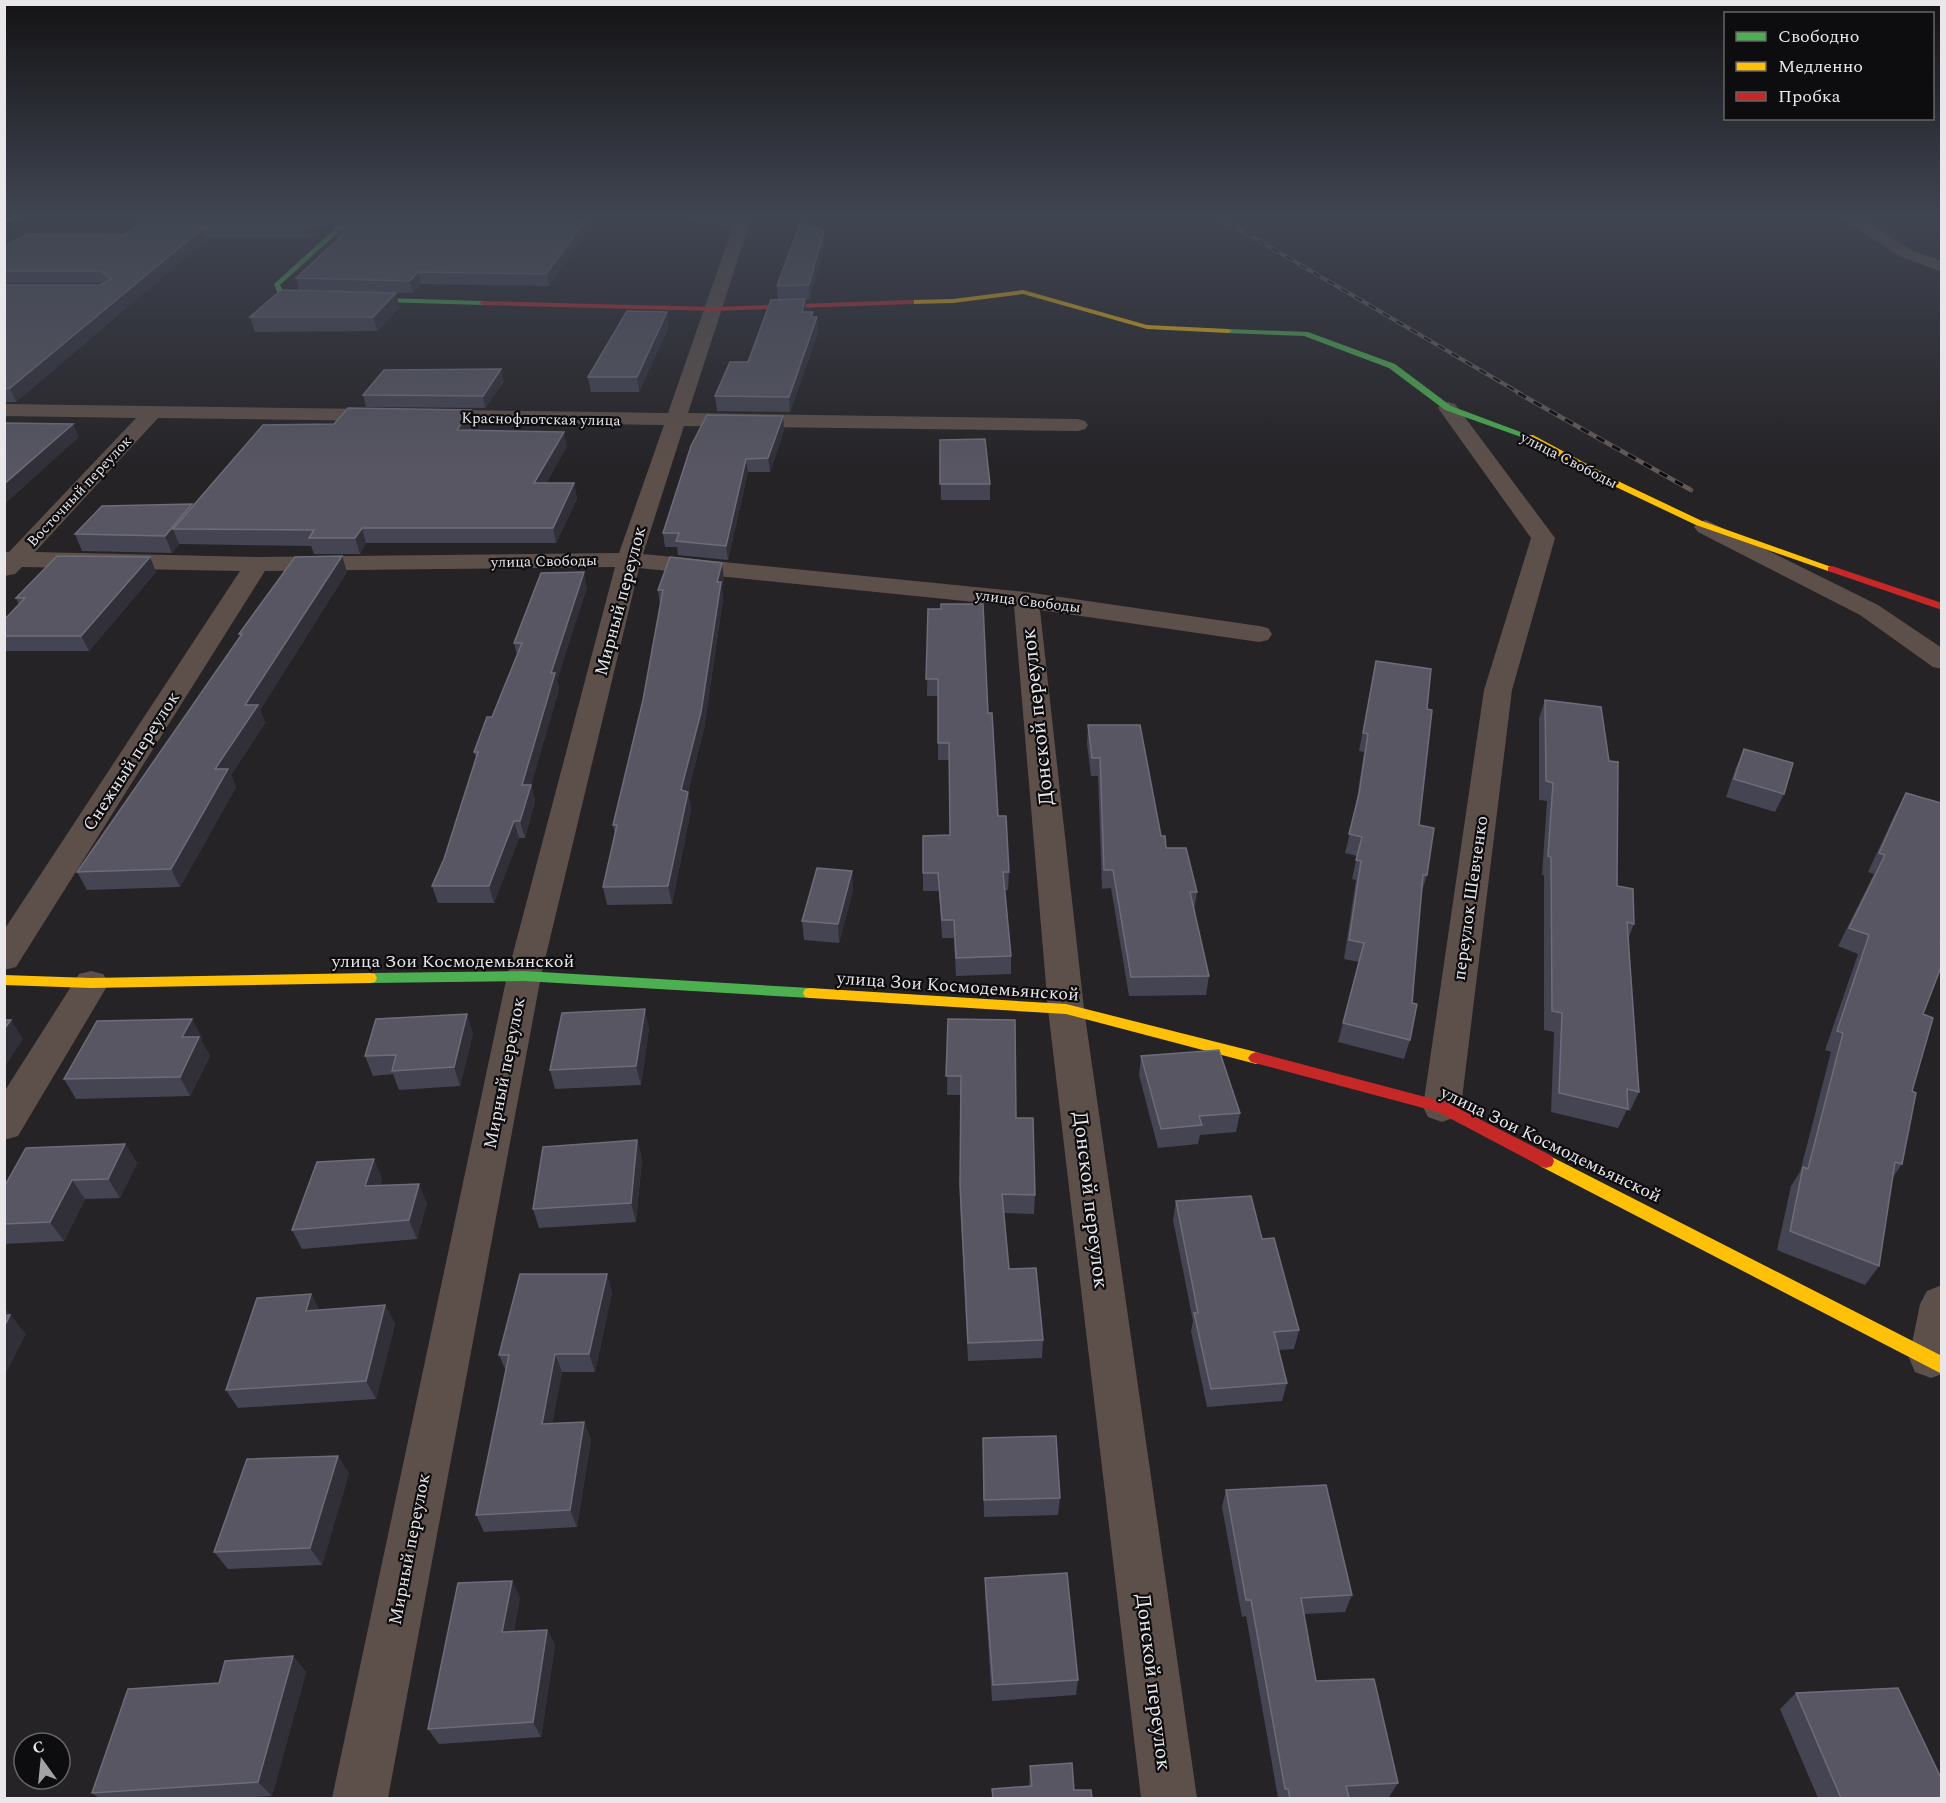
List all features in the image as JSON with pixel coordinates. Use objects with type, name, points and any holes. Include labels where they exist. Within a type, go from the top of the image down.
[{"type":"street","name":"улица Свободы","points":[[318,300],[713,309],[960,300]]},
{"type":"street","name":"Мирный переулок","points":[[360,1798],[524,976],[628,560],[716,300]]},
{"type":"street","name":"улица Свободы","points":[[1052,300],[1148,327],[1305,334],[1392,366],[1448,408],[1534,439],[1619,485],[1699,523],[1941,607]]},
{"type":"street","name":"переулок Шевченко","points":[[1442,1107],[1498,690],[1543,538],[1448,408]]},
{"type":"street","name":"Краснофлотская улица","points":[[4,410],[674,422],[1078,425]]},
{"type":"street","name":"Восточный переулок","points":[[8,562],[153,412]]},
{"type":"street","points":[[1699,523],[1869,610],[1941,661]]},
{"type":"street","name":"улица Свободы","points":[[8,562],[256,564],[628,560],[1026,600],[1259,634]]},
{"type":"street","name":"Снежный переулок","points":[[4,958],[256,564]]},
{"type":"street","name":"Донской переулок","points":[[1026,600],[1066,1009],[1169,1798]]},
{"type":"street","name":"улица Зои Космодемьянской","points":[[4,980],[91,983],[524,976],[1066,1009],[1442,1107],[1936,1362]]},
{"type":"street","points":[[4,1125],[91,983]]},
{"type":"street","points":[[1936,1362],[1941,1304]]},
{"type":"building","points":[[4,300],[116,300],[10,388],[4,389]]},
{"type":"building","points":[[269,300],[389,300],[373,317],[250,317]]},
{"type":"building","points":[[771,300],[805,300],[802,312],[813,312],[811,317],[817,317],[789,397],[715,396],[730,362],[748,362]]},
{"type":"building","points":[[627,311],[667,312],[637,377],[588,377]]},
{"type":"building","points":[[501,369],[483,396],[363,395],[384,370]]},
{"type":"building","points":[[348,408],[471,410],[457,430],[564,432],[534,483],[574,483],[553,528],[362,528],[355,538],[309,538],[314,530],[173,529],[263,425],[334,424]]},
{"type":"building","points":[[707,415],[783,416],[768,458],[746,459],[726,546],[676,541],[679,533],[663,533],[691,446]]},
{"type":"building","points":[[4,423],[73,424],[4,484]]},
{"type":"building","points":[[985,439],[990,484],[940,484],[940,440]]},
{"type":"building","points":[[192,504],[165,536],[75,534],[102,506]]},
{"type":"building","points":[[57,556],[150,557],[81,636],[4,636],[4,620],[25,598],[16,598]]},
{"type":"building","points":[[342,556],[245,705],[258,705],[215,769],[228,769],[171,869],[77,872],[242,634],[239,634],[295,557]]},
{"type":"building","points":[[670,557],[722,563],[717,582],[721,582],[701,712],[681,790],[688,792],[668,886],[603,887],[617,825],[613,825],[643,700],[663,590],[658,590]]},
{"type":"building","points":[[584,572],[551,673],[555,673],[522,785],[531,785],[520,821],[514,821],[489,886],[432,886],[444,859],[478,752],[474,752],[487,717],[492,717],[522,643],[514,643],[541,573]]},
{"type":"building","points":[[941,604],[983,604],[988,713],[992,713],[998,816],[1006,816],[1009,872],[1003,872],[1011,956],[956,958],[954,920],[942,920],[938,873],[923,873],[923,836],[950,835],[949,743],[938,743],[938,679],[926,679],[928,609],[941,609]]},
{"type":"building","points":[[1376,661],[1431,669],[1427,709],[1432,710],[1419,825],[1434,828],[1427,875],[1423,875],[1412,1003],[1417,1004],[1410,1040],[1343,1023],[1364,943],[1349,940],[1361,861],[1356,860],[1362,837],[1349,834],[1359,794],[1368,734],[1363,733]]},
{"type":"building","points":[[1545,700],[1601,707],[1609,761],[1618,762],[1617,886],[1633,889],[1634,924],[1627,922],[1639,1092],[1627,1089],[1628,1109],[1559,1093],[1562,1013],[1552,1011],[1551,857],[1548,856],[1553,783],[1546,781]]},
{"type":"building","points":[[1088,725],[1140,725],[1161,836],[1165,836],[1166,848],[1186,848],[1197,892],[1190,892],[1209,976],[1131,977],[1113,870],[1104,870],[1100,758],[1092,758]]},
{"type":"building","points":[[1744,749],[1793,763],[1784,794],[1734,779]]},
{"type":"building","points":[[1906,793],[1941,803],[1941,967],[1923,1014],[1933,1018],[1912,1091],[1916,1093],[1902,1164],[1895,1162],[1879,1266],[1790,1231],[1803,1167],[1808,1169],[1843,1033],[1837,1031],[1869,935],[1849,928],[1885,855],[1879,853]]},
{"type":"building","points":[[817,868],[852,871],[838,924],[802,921]]},
{"type":"building","points":[[645,1009],[636,1066],[550,1070],[562,1013]]},
{"type":"building","points":[[467,1014],[454,1067],[392,1071],[396,1055],[365,1056],[376,1019]]},
{"type":"building","points":[[192,1019],[182,1037],[199,1037],[180,1077],[64,1079],[97,1021]]},
{"type":"building","points":[[948,1019],[1015,1020],[1016,1118],[1033,1118],[1035,1195],[1002,1194],[1009,1269],[1036,1268],[1043,1340],[968,1343],[960,1185],[961,1076],[946,1076]]},
{"type":"building","points":[[4,1020],[11,1020],[4,1029]]},
{"type":"building","points":[[1219,1050],[1240,1113],[1199,1116],[1202,1125],[1161,1129],[1141,1056]]},
{"type":"building","points":[[637,1140],[631,1203],[533,1209],[543,1147]]},
{"type":"building","points":[[125,1144],[108,1179],[72,1180],[50,1222],[4,1224],[4,1187],[26,1148]]},
{"type":"building","points":[[374,1159],[365,1186],[419,1184],[409,1220],[292,1230],[317,1162]]},
{"type":"building","points":[[1251,1196],[1262,1239],[1274,1238],[1299,1330],[1274,1332],[1287,1383],[1211,1389],[1194,1313],[1198,1313],[1176,1201]]},
{"type":"building","points":[[520,1274],[607,1274],[589,1354],[555,1354],[542,1424],[584,1422],[570,1510],[476,1515],[509,1355],[499,1355]]},
{"type":"building","points":[[311,1294],[306,1311],[385,1305],[366,1381],[226,1390],[257,1298]]},
{"type":"building","points":[[10,1315],[4,1327],[4,1316]]},
{"type":"building","points":[[1056,1436],[1060,1498],[984,1500],[983,1438]]},
{"type":"building","points":[[338,1456],[310,1548],[214,1552],[247,1459]]},
{"type":"building","points":[[1326,1485],[1352,1595],[1301,1598],[1316,1681],[1374,1679],[1398,1783],[1346,1786],[1349,1798],[1290,1798],[1288,1789],[1285,1789],[1251,1600],[1246,1600],[1226,1490]]},
{"type":"building","points":[[1067,1573],[1078,1680],[993,1685],[985,1578]]},
{"type":"building","points":[[512,1581],[502,1632],[547,1630],[533,1722],[428,1729],[458,1583]]},
{"type":"building","points":[[293,1656],[258,1782],[92,1793],[128,1689],[219,1683],[225,1661]]},
{"type":"building","points":[[1898,1688],[1941,1778],[1941,1798],[1841,1798],[1796,1693]]},
{"type":"building","points":[[1072,1763],[1074,1790],[1091,1790],[1092,1798],[993,1798],[992,1789],[1032,1786],[1030,1766]]},
{"type":"railway","points":[[1361,300],[1521,394]]},
{"type":"railway","points":[[1518,393],[1691,490]]},
{"type":"traffic: fast","points":[[388,300],[483,303]]},
{"type":"traffic: fast","points":[[1228,331],[1305,334],[1392,366],[1448,408],[1530,437]]},
{"type":"traffic: fast","points":[[370,978],[524,976],[810,993]]},
{"type":"traffic: slow","points":[[911,302],[960,300]]},
{"type":"traffic: slow","points":[[1052,300],[1147,327],[1228,331]]},
{"type":"traffic: slow","points":[[1530,437],[1619,485],[1699,523],[1832,569]]},
{"type":"traffic: slow","points":[[4,980],[91,983],[370,978]]},
{"type":"traffic: slow","points":[[810,993],[1066,1009],[1256,1058]]},
{"type":"traffic: slow","points":[[1546,1161],[1942,1366]]},
{"type":"traffic: jam","points":[[483,303],[713,309],[911,302]]},
{"type":"traffic: jam","points":[[1832,569],[1942,607]]},
{"type":"traffic: jam","points":[[1256,1058],[1442,1107],[1546,1161]]}]
